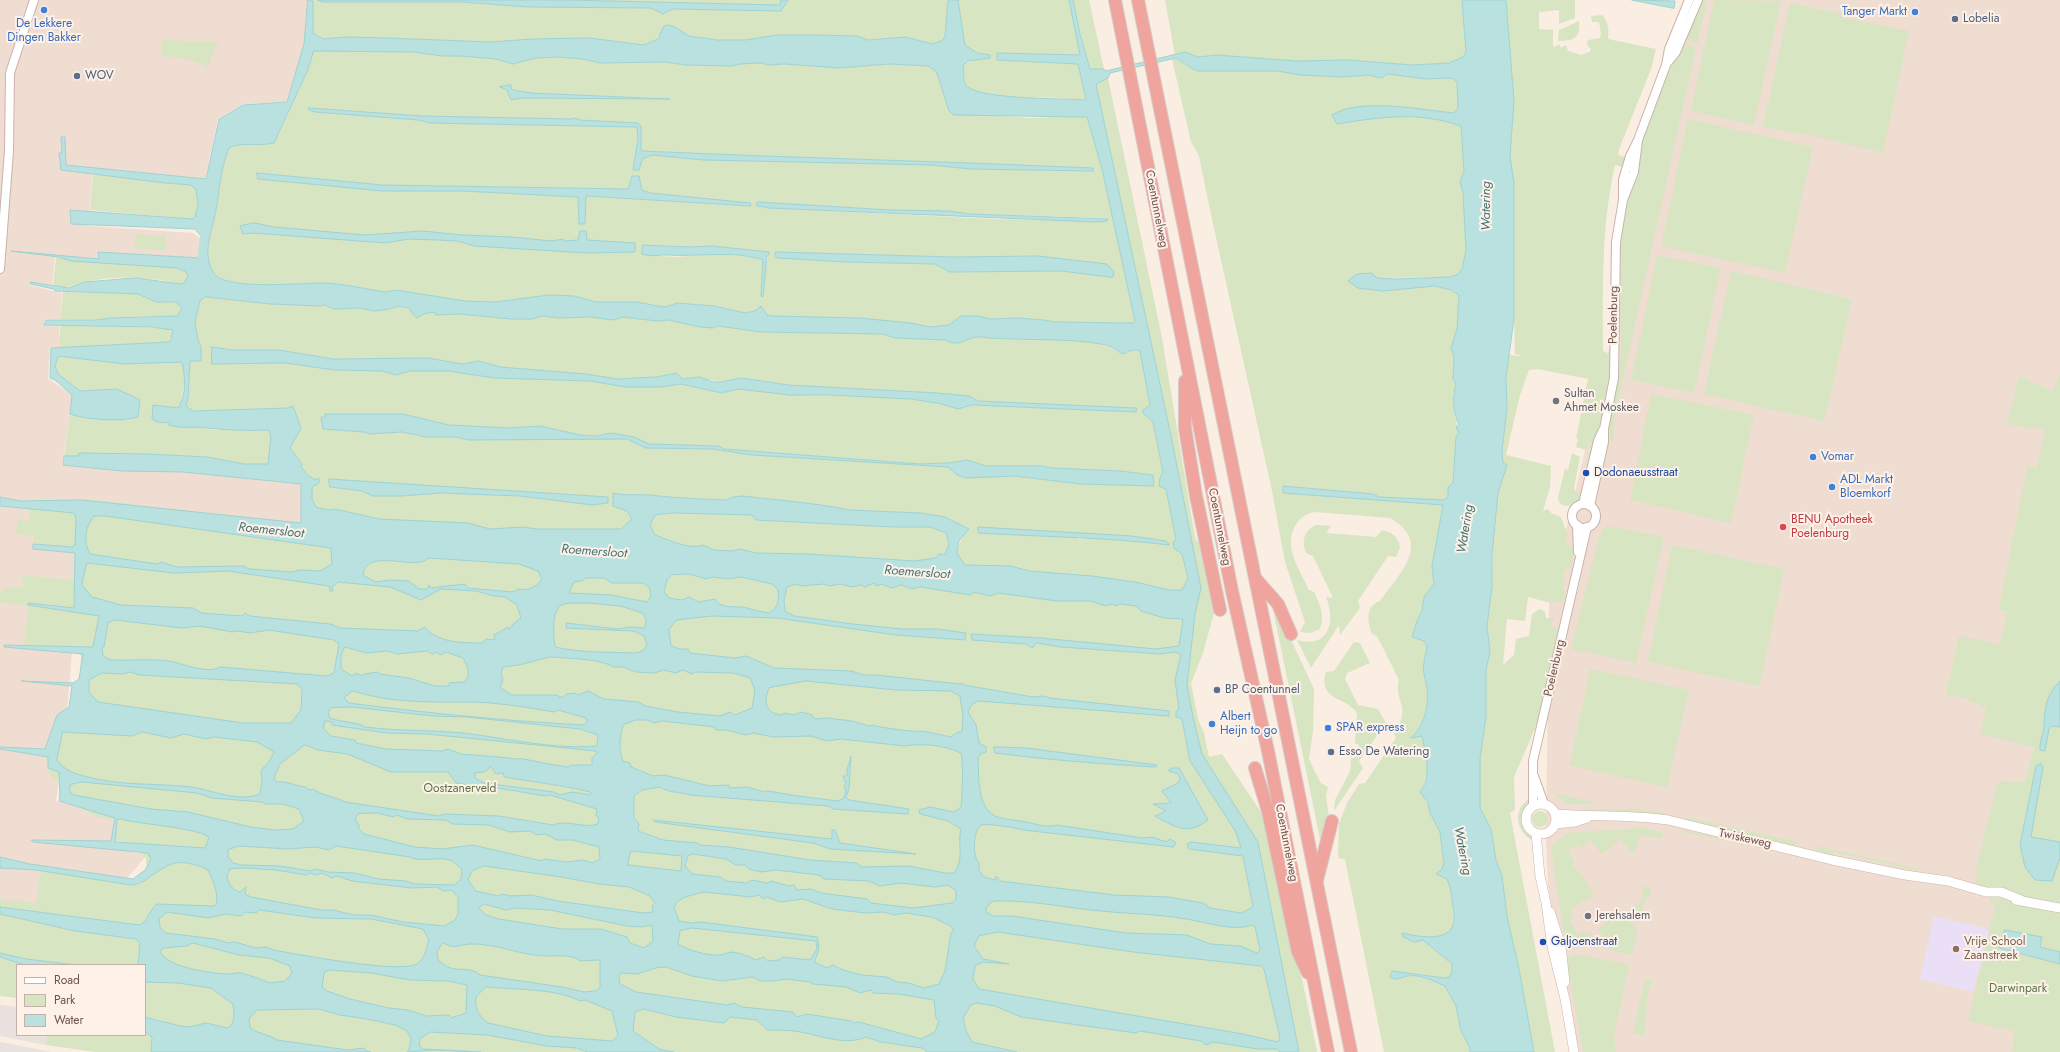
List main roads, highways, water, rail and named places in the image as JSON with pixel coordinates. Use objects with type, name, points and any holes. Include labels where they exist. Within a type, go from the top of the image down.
[{"type":"highway","name":"Coentunnelweg","points":[[1115,0],[1230,584],[1268,751],[1328,1052]]},
{"type":"highway","name":"Coentunnelweg","points":[[1138,0],[1351,1052]]},
{"type":"highway","points":[[1186,356],[1185,428],[1220,610]]},
{"type":"highway","points":[[1255,578],[1278,604],[1291,634]]},
{"type":"highway","points":[[1255,768],[1272,825],[1298,952],[1316,988]]},
{"type":"highway","points":[[1316,882],[1332,821]]},
{"type":"main road","points":[[1544,804],[1549,806],[1555,814],[1555,824],[1551,830],[1540,833],[1528,826],[1526,819],[1528,811],[1533,806],[1544,804]]},
{"type":"main road","name":"Twiskeweg","points":[[1555,814],[1588,817],[1642,818],[1694,830],[1704,830],[1786,848],[1813,856],[1840,860],[1905,875],[1948,881],[1967,888],[1986,892],[2001,892],[2021,900],[2060,908]]},
{"type":"main road","name":"Twiskeweg","points":[[1555,824],[1574,822],[1588,817]]},
{"type":"main road","points":[[1540,833],[1543,886],[1546,903],[1561,946],[1565,999],[1574,1052]]},
{"type":"water","points":[[308,0],[313,0],[313,33],[323,39],[347,37],[491,42],[532,39],[589,38],[644,45],[658,39],[663,27],[667,25],[673,26],[689,36],[718,40],[745,40],[777,35],[815,35],[857,36],[868,40],[905,37],[933,44],[943,40],[945,36],[948,0],[958,0],[965,45],[977,53],[990,55],[990,58],[968,61],[963,66],[965,84],[972,89],[1000,96],[1082,100],[1086,99],[1078,64],[997,60],[997,53],[1080,55],[1069,0],[1073,0],[1080,34],[1090,69],[1104,69],[1106,71],[1185,52],[1198,57],[1217,55],[1296,61],[1347,60],[1413,65],[1449,63],[1463,57],[1466,52],[1462,0],[1506,0],[1514,101],[1510,156],[1514,184],[1514,319],[1506,377],[1507,409],[1502,450],[1503,463],[1507,465],[1498,493],[1492,553],[1492,586],[1487,626],[1490,652],[1486,670],[1486,716],[1480,759],[1480,808],[1491,829],[1496,860],[1502,876],[1507,916],[1519,969],[1534,1052],[1470,1052],[1470,1048],[1461,1031],[1456,1006],[1445,986],[1426,978],[1416,976],[1407,976],[1394,979],[1390,977],[1392,971],[1444,978],[1449,977],[1452,972],[1452,964],[1423,940],[1414,942],[1403,937],[1402,933],[1423,937],[1438,936],[1450,931],[1454,920],[1452,896],[1447,879],[1436,874],[1442,869],[1444,863],[1440,832],[1430,813],[1427,801],[1420,792],[1424,785],[1427,772],[1422,736],[1411,738],[1417,731],[1425,716],[1427,699],[1423,667],[1427,646],[1424,641],[1412,637],[1422,611],[1424,597],[1434,584],[1432,566],[1443,505],[1283,493],[1283,486],[1373,494],[1379,497],[1443,500],[1448,497],[1448,487],[1453,483],[1456,437],[1459,433],[1456,427],[1459,425],[1455,415],[1454,394],[1456,384],[1453,378],[1454,358],[1451,348],[1457,329],[1459,295],[1451,290],[1435,286],[1383,291],[1358,288],[1348,281],[1357,274],[1371,273],[1377,278],[1395,279],[1451,277],[1458,274],[1462,269],[1466,250],[1463,193],[1460,182],[1464,171],[1461,126],[1430,118],[1414,117],[1369,119],[1337,124],[1332,115],[1344,110],[1358,107],[1374,106],[1392,106],[1454,113],[1458,108],[1457,82],[1452,78],[1426,79],[1387,74],[1382,78],[1368,75],[1343,77],[1300,75],[1278,71],[1199,71],[1190,68],[1176,58],[1110,73],[1108,78],[1096,84],[1171,436],[1201,588],[1195,614],[1187,685],[1193,717],[1202,754],[1258,842],[1299,1052],[1280,1052],[1277,1049],[1258,1049],[1213,1042],[1206,1045],[1201,1041],[1140,1031],[1136,1033],[1021,1017],[995,1006],[976,1003],[971,1005],[963,1018],[966,1031],[972,1042],[1017,1052],[927,1052],[922,1048],[881,1042],[866,1037],[850,1041],[826,1038],[797,1031],[767,1030],[757,1020],[730,1017],[724,1023],[676,1017],[644,1009],[635,1012],[633,1031],[659,1049],[674,1052],[587,1052],[577,1048],[547,1046],[487,1035],[430,1032],[420,1039],[419,1046],[423,1049],[481,1052],[434,1050],[407,1052],[409,1050],[411,1039],[407,1031],[395,1025],[340,1015],[319,1009],[257,1010],[249,1019],[250,1028],[277,1040],[348,1050],[364,1048],[366,1051],[371,1052],[151,1052],[152,1037],[146,1033],[146,1017],[180,1026],[189,1027],[206,1023],[228,1028],[231,1026],[233,1020],[233,1004],[211,988],[178,983],[146,982],[146,964],[138,964],[140,943],[136,939],[75,931],[0,914],[0,907],[139,925],[157,904],[213,906],[216,905],[217,896],[215,887],[207,869],[183,863],[172,864],[146,880],[131,885],[36,870],[0,868],[0,857],[30,864],[133,879],[145,870],[151,859],[148,853],[33,842],[31,840],[111,841],[115,818],[59,801],[59,772],[48,768],[48,757],[0,749],[0,747],[45,749],[57,715],[69,707],[72,686],[21,681],[73,683],[79,679],[83,654],[4,647],[4,645],[93,647],[99,616],[28,605],[28,603],[74,608],[75,553],[33,549],[33,544],[72,547],[75,545],[76,518],[74,513],[0,506],[0,497],[20,501],[81,500],[301,523],[301,484],[183,472],[122,471],[63,465],[64,456],[78,456],[79,453],[207,457],[244,464],[268,464],[271,437],[269,430],[178,427],[169,425],[169,423],[157,422],[152,419],[153,405],[178,408],[181,403],[184,391],[184,373],[182,362],[125,364],[58,356],[55,366],[58,374],[80,391],[117,389],[140,400],[138,417],[131,419],[104,420],[70,414],[72,395],[55,380],[50,378],[51,348],[168,342],[171,339],[173,330],[152,327],[44,325],[46,320],[95,320],[111,318],[178,316],[182,308],[176,302],[156,302],[138,294],[55,291],[54,289],[30,284],[30,282],[69,288],[85,282],[136,278],[181,284],[184,283],[188,276],[186,272],[177,268],[71,261],[59,257],[11,251],[99,259],[98,252],[201,258],[204,253],[205,241],[195,229],[71,224],[70,210],[192,219],[195,217],[198,205],[196,190],[191,185],[61,170],[59,153],[62,153],[61,137],[65,137],[66,165],[206,179],[219,119],[243,105],[287,102],[304,44]],"holes":[[[314,51],[413,52],[443,56],[496,59],[513,64],[536,58],[558,57],[582,59],[601,63],[665,62],[686,65],[732,66],[761,63],[768,65],[784,64],[839,68],[889,64],[928,66],[936,71],[949,111],[954,115],[1087,117],[1102,169],[1135,321],[1133,323],[1056,322],[1018,318],[991,319],[978,316],[961,316],[949,325],[930,327],[910,323],[860,318],[772,316],[767,315],[761,306],[755,311],[745,313],[714,306],[677,303],[666,307],[637,302],[596,302],[574,296],[549,295],[495,302],[465,301],[396,290],[386,292],[328,283],[262,285],[231,282],[219,278],[213,272],[208,259],[209,239],[216,210],[223,165],[229,148],[245,144],[274,143],[307,72]],[[206,297],[270,304],[325,305],[333,309],[359,308],[374,311],[391,309],[398,306],[408,308],[417,318],[423,314],[434,312],[436,315],[460,314],[511,319],[532,319],[542,316],[559,318],[590,317],[614,320],[622,317],[657,321],[668,320],[700,327],[713,328],[718,326],[761,332],[882,334],[896,338],[946,340],[955,343],[975,337],[1060,340],[1102,344],[1124,354],[1132,350],[1138,350],[1140,351],[1150,405],[1143,410],[1143,413],[1153,422],[1163,472],[1160,478],[1159,486],[1166,489],[1176,539],[1173,543],[1174,548],[1182,554],[1188,578],[1182,590],[1169,590],[1135,582],[1092,576],[1029,571],[1011,566],[965,565],[957,553],[959,541],[969,529],[945,517],[921,513],[850,510],[742,496],[733,497],[726,500],[613,493],[613,506],[627,511],[632,519],[621,529],[537,529],[522,527],[490,529],[468,523],[379,519],[335,509],[328,510],[316,507],[312,499],[312,487],[318,484],[320,480],[318,478],[316,480],[309,476],[301,467],[302,464],[290,448],[301,428],[293,406],[288,408],[193,411],[186,406],[188,398],[190,361],[201,361],[201,347],[198,340],[195,322],[200,301]],[[674,513],[752,515],[756,520],[893,527],[930,527],[946,533],[949,544],[945,555],[939,554],[936,558],[914,561],[808,554],[756,553],[740,549],[732,551],[714,550],[703,545],[692,546],[673,542],[655,535],[650,525],[655,515]],[[94,516],[105,516],[331,548],[332,564],[320,571],[300,570],[292,572],[249,569],[243,566],[176,567],[161,562],[157,564],[90,554],[86,544],[87,529]],[[429,558],[519,564],[538,571],[542,579],[532,588],[518,589],[513,592],[468,588],[465,584],[431,588],[429,585],[427,589],[419,589],[409,581],[391,580],[375,582],[363,575],[365,567],[378,561],[414,563],[421,562]],[[87,563],[174,573],[228,571],[329,586],[330,591],[333,591],[332,587],[338,582],[390,587],[421,600],[441,589],[476,591],[494,596],[505,597],[517,605],[521,618],[514,623],[509,630],[508,627],[494,635],[495,640],[486,639],[482,643],[467,643],[443,639],[436,636],[425,627],[418,631],[340,628],[330,624],[250,616],[245,613],[242,616],[202,613],[193,608],[121,605],[92,597],[82,585]],[[689,574],[706,579],[713,577],[729,579],[741,577],[772,584],[778,590],[778,603],[777,606],[769,613],[743,607],[721,605],[715,599],[699,602],[689,597],[682,600],[669,598],[664,592],[667,580],[672,575]],[[586,578],[604,578],[612,583],[643,583],[649,587],[651,596],[647,602],[611,595],[569,593],[574,582],[582,581]],[[875,583],[876,586],[882,584],[891,588],[901,585],[912,589],[920,587],[971,595],[974,592],[990,596],[998,593],[1057,601],[1090,601],[1106,606],[1113,604],[1116,606],[1120,604],[1136,606],[1141,611],[1164,618],[1183,619],[1179,646],[1156,649],[1041,638],[971,634],[972,640],[1026,644],[1032,648],[1037,643],[1061,647],[1160,654],[1175,652],[1181,654],[1175,680],[1179,709],[1176,711],[1176,717],[1182,719],[1190,761],[1236,832],[1241,848],[1191,842],[1187,844],[1189,849],[1243,856],[1253,907],[1241,913],[1210,908],[1203,903],[1169,897],[1114,895],[1000,881],[996,876],[995,880],[984,877],[979,870],[979,863],[975,855],[974,844],[976,832],[981,825],[1002,826],[1023,830],[1173,847],[1176,843],[1170,839],[1166,842],[1152,837],[1143,838],[1057,825],[1042,825],[1002,818],[989,812],[982,799],[979,783],[978,759],[980,754],[986,752],[986,747],[979,743],[976,725],[968,712],[972,704],[979,701],[1169,716],[1169,711],[1043,696],[1033,697],[964,685],[962,683],[864,675],[851,671],[774,668],[746,656],[735,658],[690,653],[688,649],[680,649],[671,646],[669,630],[676,620],[712,616],[777,618],[896,635],[965,640],[966,633],[938,629],[902,629],[853,624],[794,616],[785,611],[784,600],[787,587],[797,584],[801,586],[824,584],[829,586],[840,584],[852,587],[862,585],[864,587]],[[570,603],[620,606],[643,613],[646,620],[645,628],[631,627],[617,629],[566,623],[566,628],[634,631],[644,636],[647,645],[643,651],[636,653],[585,651],[555,647],[554,623],[557,611],[560,607],[564,604]],[[115,620],[182,628],[200,626],[232,632],[238,631],[250,633],[269,630],[334,640],[339,644],[334,673],[327,676],[220,667],[210,670],[167,661],[111,660],[103,656],[102,649],[104,647],[108,623]],[[345,647],[366,653],[387,651],[398,654],[427,651],[432,654],[437,652],[440,655],[446,652],[463,658],[468,668],[468,677],[464,682],[449,683],[449,686],[435,686],[409,678],[379,674],[378,672],[364,674],[362,676],[356,673],[352,676],[341,669],[341,656]],[[550,657],[574,658],[601,662],[613,667],[623,667],[636,672],[655,673],[663,670],[676,673],[683,670],[692,674],[695,672],[733,673],[750,678],[755,690],[752,708],[735,715],[730,712],[720,716],[678,712],[645,706],[639,702],[604,699],[588,691],[578,695],[575,693],[566,694],[564,697],[557,695],[511,695],[500,687],[503,680],[501,674],[503,667],[519,665]],[[131,672],[139,675],[298,684],[302,690],[301,710],[291,723],[243,723],[98,702],[89,692],[89,680],[102,673],[122,674]],[[806,681],[896,690],[951,691],[960,696],[963,717],[962,731],[951,737],[923,731],[897,730],[873,725],[869,726],[852,721],[827,718],[815,719],[812,715],[802,712],[793,715],[784,713],[781,715],[775,714],[768,708],[766,697],[769,688]],[[353,691],[395,700],[477,702],[554,712],[558,710],[586,718],[587,722],[584,725],[496,719],[349,703],[344,698]],[[352,707],[580,729],[598,735],[597,746],[581,747],[548,745],[463,733],[365,727],[330,718],[328,713],[331,708]],[[636,720],[648,720],[654,723],[662,721],[715,727],[716,730],[726,730],[746,735],[753,733],[774,737],[811,736],[827,741],[841,739],[905,746],[941,746],[954,750],[961,753],[962,760],[961,807],[954,812],[930,807],[919,810],[920,814],[948,821],[961,829],[959,862],[954,873],[945,873],[908,866],[862,867],[856,863],[810,860],[729,847],[663,840],[638,831],[639,824],[634,818],[634,796],[642,790],[660,787],[690,795],[828,806],[833,809],[908,814],[909,809],[849,800],[846,797],[849,789],[851,756],[847,776],[843,776],[846,784],[844,786],[846,790],[844,798],[838,801],[768,791],[765,792],[747,787],[729,788],[729,785],[710,786],[664,775],[653,776],[631,767],[630,763],[623,761],[620,752],[623,725]],[[325,721],[332,722],[332,725],[386,733],[427,734],[596,751],[597,753],[592,758],[592,765],[571,765],[568,767],[522,759],[461,754],[448,749],[442,751],[386,749],[356,743],[355,740],[331,736],[324,729]],[[63,732],[132,736],[142,732],[171,738],[184,734],[206,739],[214,737],[257,742],[274,752],[269,762],[262,769],[260,794],[243,797],[234,797],[191,787],[101,780],[75,773],[60,764],[57,760]],[[305,745],[318,750],[347,754],[391,772],[448,772],[456,783],[475,786],[481,791],[498,788],[545,796],[550,795],[597,809],[596,816],[599,818],[598,824],[593,825],[564,823],[553,825],[499,816],[444,814],[439,816],[345,802],[320,793],[314,789],[309,790],[306,787],[276,782],[274,778],[280,764]],[[491,767],[496,774],[503,773],[504,777],[558,785],[590,792],[591,795],[572,792],[560,795],[554,792],[484,783],[475,778],[475,773],[484,772]],[[82,782],[197,793],[212,798],[262,802],[266,804],[283,804],[299,809],[304,821],[293,829],[274,830],[251,827],[188,812],[151,809],[74,795],[70,792],[70,785]],[[377,813],[393,817],[397,815],[407,819],[446,820],[452,824],[488,825],[510,832],[530,831],[537,835],[545,834],[557,840],[573,840],[599,847],[600,859],[592,863],[583,860],[567,862],[544,859],[542,861],[473,845],[442,849],[415,847],[364,834],[359,829],[359,825],[355,819],[358,814]],[[121,819],[180,828],[209,837],[205,848],[115,842],[117,820]],[[239,846],[288,849],[315,847],[329,850],[336,846],[410,857],[414,859],[445,859],[450,860],[462,870],[461,879],[454,885],[414,884],[406,881],[379,879],[354,873],[328,872],[316,869],[310,871],[280,866],[242,865],[233,863],[228,857],[228,850]],[[631,851],[682,856],[681,871],[628,865]],[[693,854],[726,859],[736,865],[745,865],[749,869],[761,872],[776,870],[819,875],[824,879],[868,881],[880,886],[901,883],[935,887],[947,885],[956,890],[956,900],[952,903],[913,908],[871,903],[867,899],[821,893],[811,889],[797,890],[794,885],[789,886],[771,881],[765,883],[752,880],[747,883],[726,881],[720,877],[692,874],[685,866],[688,856]],[[484,866],[599,884],[629,887],[650,896],[655,903],[652,906],[653,912],[643,913],[558,901],[531,895],[510,896],[503,894],[498,896],[476,891],[468,880],[472,871]],[[244,868],[276,870],[306,875],[310,873],[315,875],[322,873],[332,878],[337,876],[352,881],[411,888],[437,887],[444,891],[451,890],[458,897],[458,914],[455,920],[444,926],[403,922],[371,915],[354,915],[333,910],[321,910],[251,897],[245,894],[246,887],[240,892],[233,888],[228,881],[227,876],[230,869]],[[704,892],[751,897],[759,895],[763,899],[767,897],[780,902],[803,899],[832,909],[865,913],[884,912],[894,915],[906,913],[932,917],[951,926],[954,931],[951,933],[945,971],[939,984],[924,988],[909,983],[897,982],[887,977],[861,975],[843,970],[833,965],[827,968],[814,962],[818,950],[817,937],[701,922],[691,923],[679,921],[674,907],[679,900]],[[1010,901],[1049,904],[1088,910],[1175,917],[1228,927],[1245,927],[1252,925],[1255,926],[1260,950],[1257,953],[1240,946],[1210,944],[1187,935],[1126,933],[1012,916],[993,916],[986,912],[986,908],[991,902]],[[484,904],[506,910],[515,908],[550,910],[627,926],[641,927],[652,925],[653,941],[644,948],[630,943],[627,937],[601,929],[562,929],[499,919],[486,915],[479,908]],[[259,910],[316,918],[371,919],[423,929],[429,940],[424,957],[420,962],[407,966],[390,967],[324,959],[273,950],[267,947],[256,948],[235,942],[228,943],[215,939],[166,933],[160,927],[159,919],[167,912],[209,918],[225,914],[241,916],[245,912],[256,913]],[[692,928],[816,941],[817,949],[810,960],[782,957],[779,960],[768,961],[764,957],[756,960],[735,952],[722,955],[704,954],[678,944],[680,931]],[[998,932],[1133,952],[1261,966],[1264,969],[1280,1038],[1278,1042],[1243,1034],[979,989],[973,979],[975,966],[983,962],[1009,964],[983,959],[974,946],[979,936]],[[193,943],[239,955],[269,958],[290,966],[292,973],[285,981],[269,983],[242,973],[230,974],[191,969],[172,962],[160,952],[163,948],[187,946]],[[443,943],[454,947],[470,944],[489,945],[528,954],[569,956],[580,961],[600,960],[600,988],[595,991],[584,992],[562,987],[480,975],[473,971],[452,968],[438,960],[437,952]],[[666,967],[692,976],[722,981],[753,977],[760,981],[786,979],[810,982],[813,984],[846,987],[860,993],[871,990],[873,993],[898,994],[934,1000],[936,1018],[939,1021],[935,1032],[921,1039],[859,1022],[854,1023],[851,1021],[807,1014],[797,1017],[793,1012],[742,1007],[734,1003],[727,1005],[636,992],[620,984],[620,973],[637,974],[656,968]],[[330,970],[371,973],[410,980],[448,981],[467,985],[466,1013],[451,1018],[449,1015],[427,1016],[408,1010],[389,1008],[350,999],[327,991],[322,987],[324,973]],[[486,987],[535,990],[559,994],[580,1001],[585,1000],[612,1011],[618,1035],[613,1041],[547,1036],[488,1023],[478,1012],[476,997]]]},
{"type":"water","points":[[317,0],[568,0],[780,5],[781,0],[788,0],[781,11],[672,9],[663,14],[651,8],[528,7],[462,2],[323,2]]},
{"type":"water","points":[[1632,0],[1675,1],[1674,8]]},
{"type":"water","points":[[511,85],[513,90],[532,93],[670,99],[522,98],[511,100],[507,90],[500,87]]},
{"type":"water","points":[[309,108],[422,116],[574,118],[581,120],[638,123],[641,126],[641,151],[1093,168],[1093,171],[970,169],[931,165],[704,160],[652,155],[642,159],[639,170],[633,170],[638,139],[637,127],[430,123],[418,120],[315,112],[309,110]]},
{"type":"water","points":[[257,173],[382,185],[628,189],[632,176],[639,176],[642,190],[650,193],[750,203],[751,206],[586,196],[585,224],[579,224],[578,197],[462,191],[382,191],[258,179]]},
{"type":"water","points":[[758,202],[890,210],[949,211],[970,214],[1108,219],[1107,221],[1096,222],[769,208],[757,206]]},
{"type":"water","points":[[255,223],[274,227],[365,235],[423,231],[552,241],[563,239],[564,241],[578,240],[580,231],[586,231],[587,240],[635,243],[635,252],[586,253],[475,246],[457,241],[409,239],[385,243],[254,233],[243,234],[240,226]]},
{"type":"water","points":[[643,245],[691,247],[712,246],[769,252],[769,255],[767,256],[763,297],[761,296],[763,260],[739,255],[648,255],[642,254]]},
{"type":"water","points":[[776,252],[953,257],[1038,256],[1107,264],[1114,272],[1113,277],[1110,277],[1061,271],[950,272],[935,264],[846,262],[777,258],[775,256]]},
{"type":"water","points":[[212,347],[232,350],[279,350],[333,359],[428,358],[462,364],[479,361],[500,367],[586,374],[617,379],[657,377],[676,373],[683,379],[700,377],[713,382],[741,378],[789,385],[969,396],[978,401],[1137,408],[1136,412],[972,405],[958,409],[942,404],[911,399],[830,395],[790,395],[738,389],[722,393],[681,384],[661,387],[625,387],[590,381],[494,378],[448,371],[410,371],[395,375],[383,371],[334,370],[286,363],[212,364]]},
{"type":"water","points":[[325,414],[403,414],[449,425],[508,428],[540,426],[580,435],[597,436],[611,433],[634,437],[649,444],[719,446],[724,449],[920,464],[948,463],[967,460],[986,466],[1042,466],[1052,468],[1120,471],[1153,475],[1154,486],[1080,484],[1015,476],[966,478],[957,475],[948,467],[752,455],[713,449],[646,448],[627,439],[469,440],[456,437],[426,437],[402,432],[370,434],[364,432],[323,429],[321,417],[325,417]]},
{"type":"water","points":[[329,479],[608,497],[608,503],[592,505],[520,496],[440,493],[402,496],[373,496],[362,491],[330,487]]},
{"type":"water","points":[[978,527],[1132,536],[1166,541],[1169,545],[1098,539],[979,533]]},
{"type":"water","points":[[2060,681],[2060,727],[2052,726],[2049,729],[2045,751],[2040,750],[2047,702],[2055,686]]},
{"type":"water","points":[[994,747],[1026,748],[1157,765],[1156,767],[1136,766],[1035,758],[995,753]]},
{"type":"water","points":[[2041,764],[2043,767],[2031,837],[2060,842],[2060,858],[2052,881],[2035,880],[2025,867],[2020,845],[2036,766]]},
{"type":"water","points":[[1171,768],[1179,768],[1208,820],[1201,825],[1188,829],[1182,828],[1169,824],[1155,816],[1166,811],[1153,804],[1171,803],[1162,791],[1178,783],[1180,778],[1178,774],[1169,771]]},
{"type":"water","points":[[653,820],[832,839],[832,830],[835,830],[840,843],[916,854],[830,849],[813,843],[655,822]]},
{"type":"water","points":[[2005,930],[2042,937],[2040,947],[2060,952],[2060,964],[1999,948]]},
{"type":"water","points":[[0,953],[26,959],[68,964],[22,964],[0,957]]},
{"type":"waterway","points":[[201,265],[205,229]]},
{"type":"place","name":"De Lekkere Dingen Bakker","points":[[44,10]]},
{"type":"place","name":"Tanger Markt","points":[[1915,12]]},
{"type":"place","name":"Lobelia","points":[[1955,19]]},
{"type":"place","name":"WOV","points":[[77,76]]},
{"type":"place","name":"Sultan Ahmet Moskee","points":[[1556,401]]},
{"type":"place","name":"Vomar","points":[[1813,457]]},
{"type":"place","name":"Dodonaeusstraat","points":[[1586,473]]},
{"type":"place","name":"ADL Markt Bloemkorf","points":[[1832,487]]},
{"type":"place","name":"BENU Apotheek Poelenburg","points":[[1783,527]]},
{"type":"place","name":"BP Coentunnel","points":[[1217,690]]},
{"type":"place","name":"Albert Heijn to go","points":[[1212,724]]},
{"type":"place","name":"SPAR express","points":[[1328,728]]},
{"type":"place","name":"Esso De Watering","points":[[1331,752]]},
{"type":"place","name":"Jerehsalem","points":[[1588,916]]},
{"type":"place","name":"Galjoenstraat","points":[[1543,942]]},
{"type":"place","name":"Vrije School Zaanstreek","points":[[1956,949]]},
{"type":"water label","name":"Watering","points":[[1487,206]]},
{"type":"water label","name":"Watering","points":[[1466,529]]},
{"type":"water label","name":"Roemersloot","points":[[271,531]]},
{"type":"water label","name":"Roemersloot","points":[[594,552]]},
{"type":"water label","name":"Roemersloot","points":[[917,573]]},
{"type":"water label","name":"Watering","points":[[1462,851]]},
{"type":"park label","name":"Oostzanerveld","points":[[460,789]]},
{"type":"park label","name":"Darwinpark","points":[[2018,989]]}]
